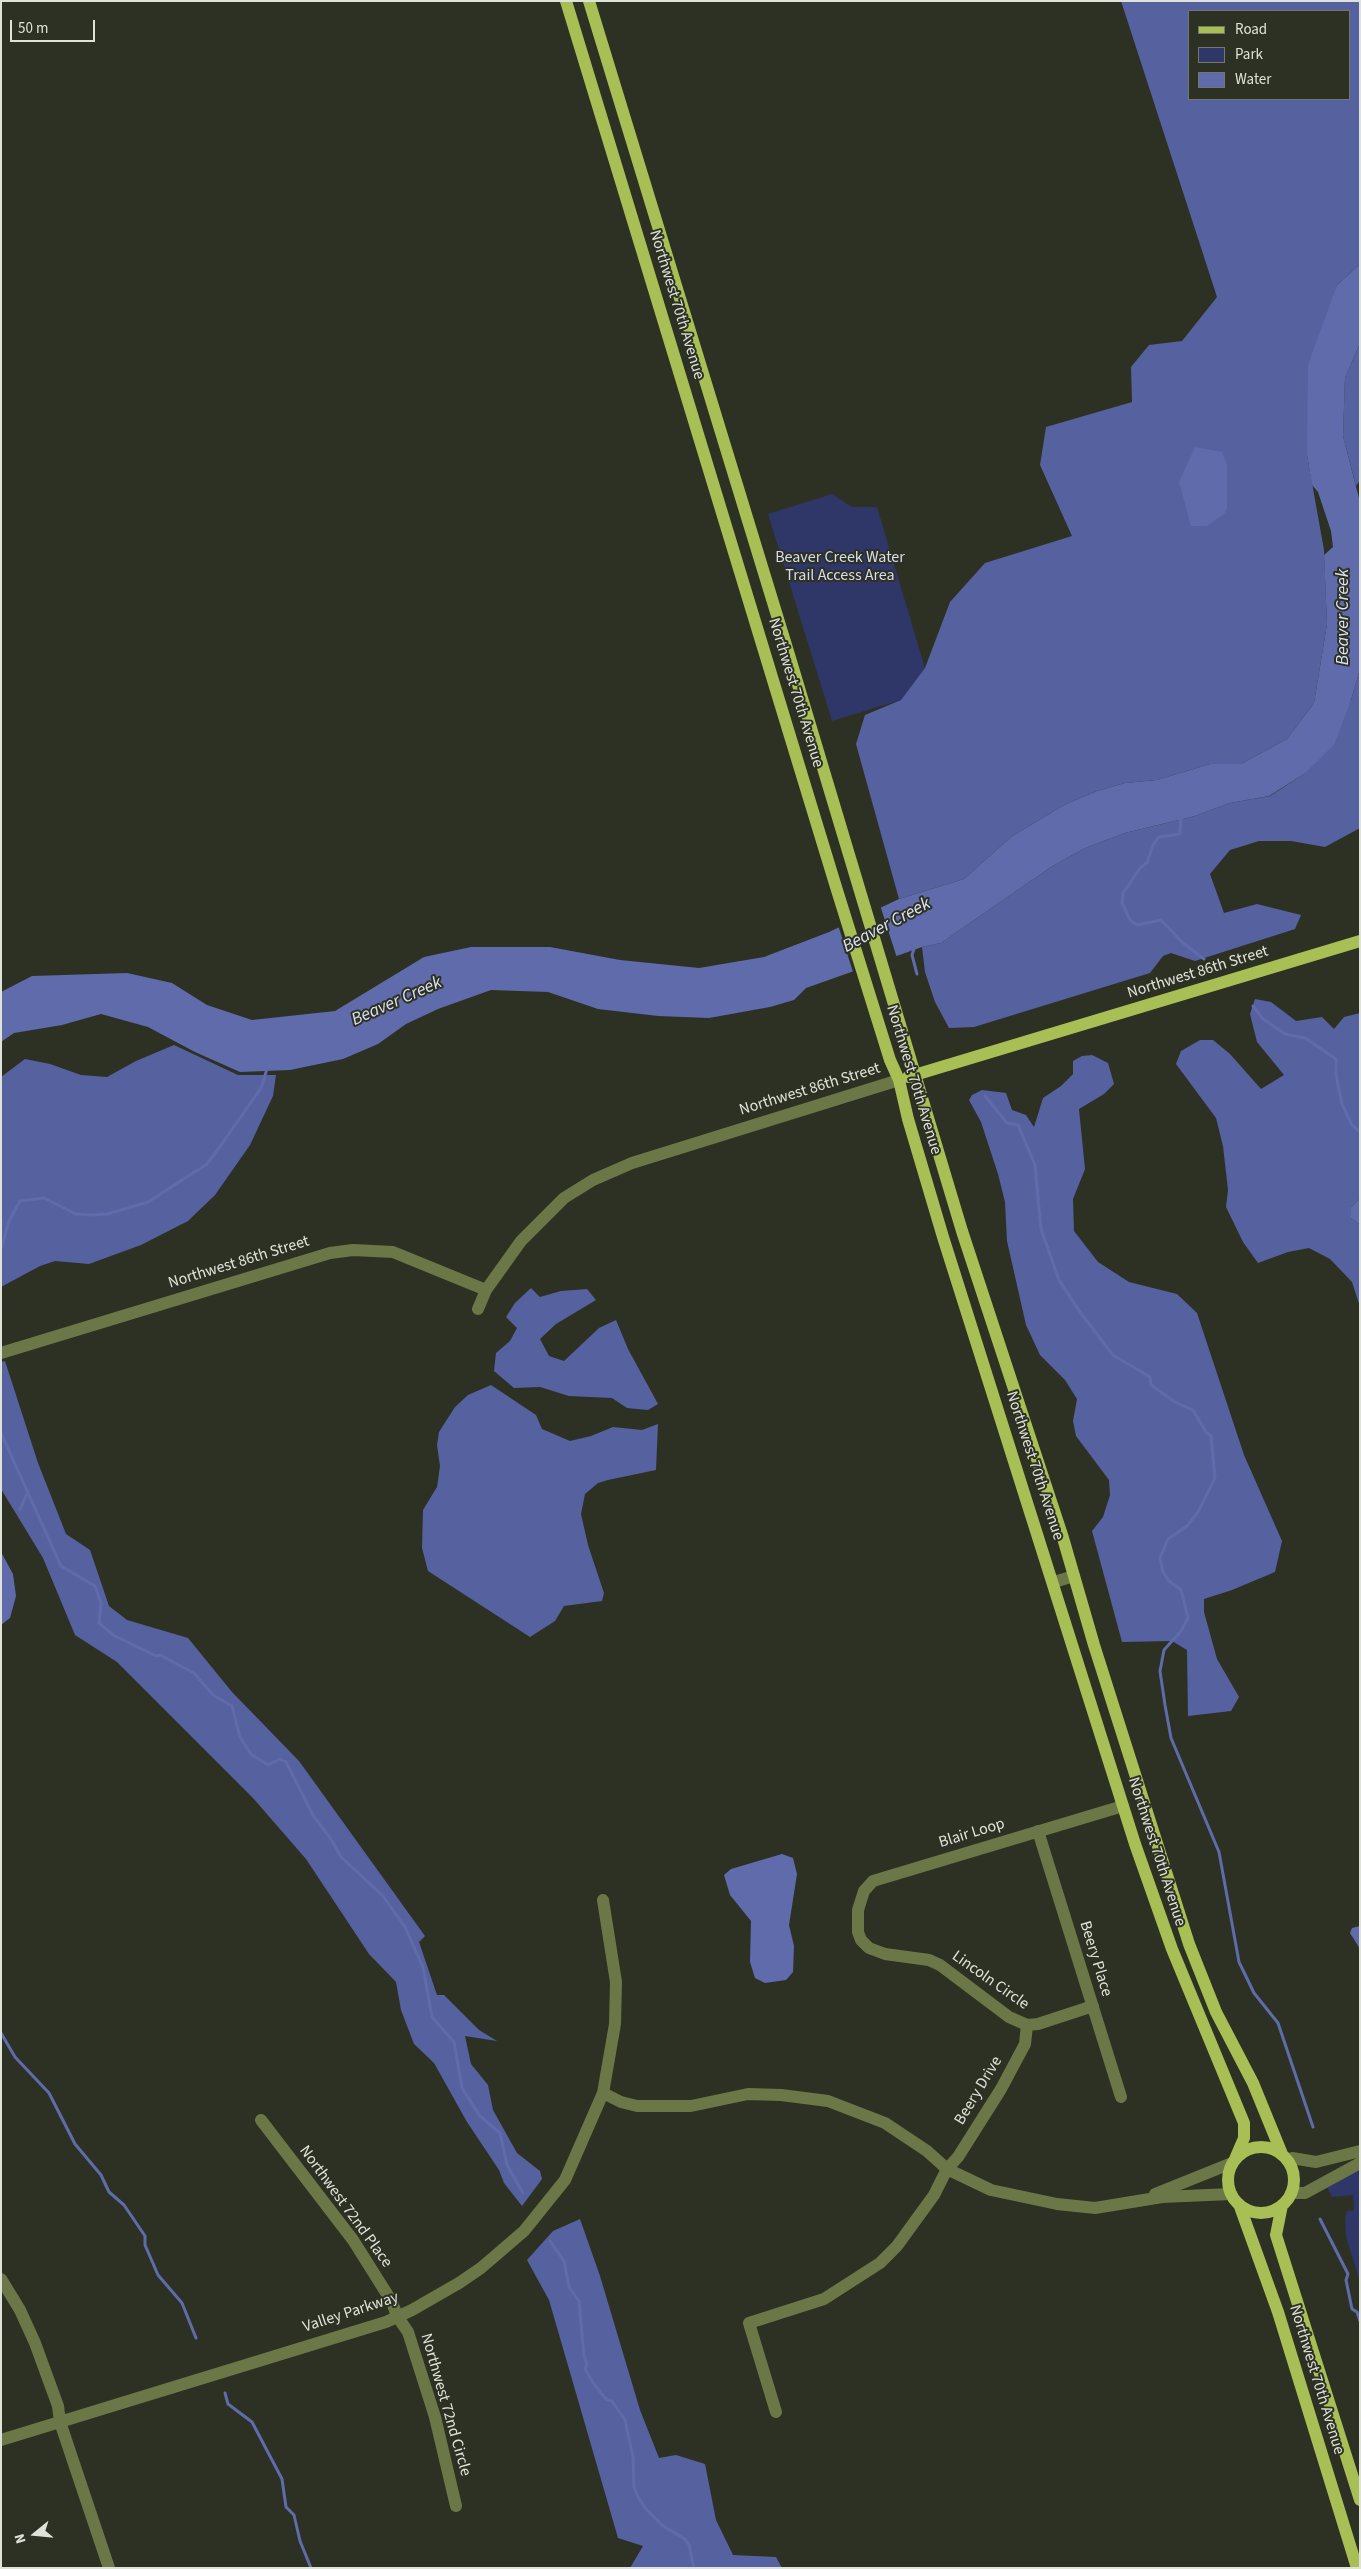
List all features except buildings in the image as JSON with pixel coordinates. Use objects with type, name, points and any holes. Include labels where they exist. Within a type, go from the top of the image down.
[{"type":"main road","name":"Northwest 70th Avenue","points":[[566,1],[836,887],[899,1080],[908,1119],[943,1237],[1054,1582],[1123,1806],[1165,1931],[1244,2123],[1244,2138],[1228,2173],[1235,2199],[1278,2312],[1357,2568]]},
{"type":"main road","name":"Northwest 70th Avenue","points":[[588,1],[790,658],[962,1231],[1074,1576],[1189,1944],[1216,2012],[1253,2083],[1293,2176],[1291,2193],[1282,2205],[1276,2235],[1360,2500]]},
{"type":"main road","name":"Northwest 86th Street","points":[[899,1080],[1360,941]]},
{"type":"main road","points":[[1234,2161],[1243,2152],[1263,2147],[1284,2157]]},
{"type":"main road","points":[[1235,2199],[1249,2210],[1260,2213],[1272,2211],[1282,2205]]},
{"type":"street","name":"Northwest 86th Street","points":[[478,1309],[486,1290],[521,1241],[564,1198],[593,1180],[658,1154],[899,1080]]},
{"type":"street","name":"Northwest 86th Street","points":[[1,1353],[330,1253],[353,1250],[393,1252],[486,1290]]},
{"type":"street","points":[[1054,1582],[1074,1576]]},
{"type":"street","name":"Blair Loop","points":[[857,1920],[864,1891],[873,1881],[1123,1806]]},
{"type":"street","name":"Beery Place","points":[[1038,1831],[1121,2097]]},
{"type":"street","name":"Valley Parkway","points":[[1,2440],[386,2322],[412,2310],[459,2283],[481,2268],[524,2231],[565,2180],[603,2093],[616,2024],[616,1982],[603,1900]]},
{"type":"street","name":"Lincoln Circle","points":[[857,1920],[861,1940],[869,1948],[885,1954],[928,1960],[940,1965],[1009,2016],[1027,2025],[1038,2024],[1093,2006]]},
{"type":"street","name":"Beery Drive","points":[[776,2412],[748,2323],[824,2299],[880,2263],[897,2246],[934,2195],[947,2168],[958,2157],[1001,2090],[1025,2044],[1027,2025]]},
{"type":"street","points":[[603,2093],[621,2102],[637,2106],[691,2106],[748,2094],[781,2094],[828,2101],[885,2123],[947,2168],[991,2190],[1058,2204],[1095,2208],[1141,2199],[1235,2199]]},
{"type":"street","name":"Northwest 72nd Place","points":[[261,2120],[353,2240],[392,2302],[397,2316]]},
{"type":"street","points":[[1284,2157],[1316,2162],[1360,2150]]},
{"type":"street","points":[[1141,2199],[1234,2161]]},
{"type":"street","points":[[1291,2193],[1305,2193],[1360,2163]]},
{"type":"street","points":[[1,2279],[20,2310],[58,2406],[60,2422],[110,2568]]},
{"type":"street","name":"Northwest 72nd Circle","points":[[397,2316],[408,2332],[416,2355],[435,2417],[456,2506]]},
{"type":"green space","name":"Beaver Creek Water Trail Access Area","points":[[832,494],[852,507],[877,507],[925,668],[901,700],[832,721],[768,514]]},
{"type":"green space","points":[[1360,2168],[1360,2282],[1346,2237],[1345,2219],[1347,2211],[1354,2210],[1353,2195],[1332,2197],[1327,2187]]},
{"type":"shaded area","points":[[1121,1],[1360,1],[1360,264],[1337,285],[1307,455],[1324,550],[1327,624],[1314,703],[1287,739],[1241,764],[1210,764],[1157,780],[1125,783],[1097,791],[1064,805],[1011,837],[964,879],[899,899],[856,744],[865,715],[901,700],[925,668],[950,602],[985,563],[1072,536],[1040,465],[1046,427],[1132,402],[1131,367],[1149,345],[1182,341],[1217,297]]},
{"type":"shaded area","points":[[1360,343],[1360,480],[1356,486],[1343,436],[1345,378]]},
{"type":"shaded area","points":[[1360,669],[1360,828],[1325,847],[1291,841],[1259,841],[1230,850],[1210,874],[1224,913],[1257,904],[1301,915],[1295,929],[1195,961],[1171,953],[1163,956],[1150,973],[974,1027],[949,1028],[935,1002],[925,972],[922,947],[941,943],[1051,867],[1085,848],[1125,833],[1195,816],[1230,803],[1270,796],[1304,774],[1351,700]]},
{"type":"shaded area","points":[[1255,999],[1271,1002],[1296,1021],[1322,1017],[1334,1029],[1344,1017],[1360,1013],[1360,1198],[1351,1207],[1351,1218],[1360,1225],[1360,1307],[1352,1282],[1330,1259],[1309,1248],[1288,1252],[1258,1263],[1243,1242],[1226,1207],[1228,1190],[1223,1146],[1216,1118],[1176,1064],[1181,1051],[1200,1040],[1213,1040],[1230,1054],[1261,1089],[1284,1075],[1257,1042],[1250,1014]]},
{"type":"shaded area","points":[[174,1045],[238,1075],[276,1075],[273,1096],[250,1145],[215,1195],[188,1221],[141,1245],[89,1264],[55,1261],[40,1266],[1,1287],[1,1077],[25,1059],[50,1064],[81,1075],[107,1077],[136,1061]]},
{"type":"shaded area","points":[[1092,1055],[1108,1063],[1114,1084],[1104,1094],[1079,1109],[1085,1169],[1073,1199],[1074,1231],[1098,1262],[1129,1282],[1177,1294],[1197,1313],[1244,1455],[1282,1541],[1275,1572],[1232,1590],[1204,1599],[1204,1612],[1217,1659],[1239,1697],[1231,1711],[1188,1716],[1187,1650],[1172,1641],[1122,1642],[1092,1531],[1103,1517],[1110,1495],[1109,1480],[1076,1436],[1073,1421],[1077,1399],[1065,1380],[1040,1355],[1026,1325],[1007,1241],[1005,1202],[998,1174],[981,1122],[969,1100],[972,1095],[982,1090],[1006,1093],[1012,1110],[1026,1115],[1034,1127],[1043,1098],[1061,1086],[1073,1074],[1073,1061],[1082,1056]]},
{"type":"shaded area","points":[[531,1288],[540,1297],[561,1291],[587,1289],[596,1300],[556,1324],[540,1339],[549,1356],[564,1361],[599,1328],[616,1320],[628,1349],[658,1404],[648,1410],[627,1408],[612,1398],[569,1396],[540,1387],[514,1388],[494,1371],[496,1353],[510,1341],[517,1328],[506,1317],[515,1303]]},
{"type":"shaded area","points":[[5,1361],[38,1463],[66,1534],[90,1550],[109,1606],[127,1620],[188,1638],[232,1692],[299,1761],[425,1936],[419,1942],[437,1995],[444,1995],[479,2030],[497,2041],[465,2036],[471,2064],[488,2085],[493,2110],[517,2153],[540,2171],[542,2179],[522,2206],[504,2183],[499,2170],[467,2122],[434,2063],[414,2044],[401,2010],[396,1982],[369,1954],[306,1859],[253,1798],[117,1662],[75,1635],[43,1558],[1,1489],[1,1362]]},
{"type":"shaded area","points":[[491,1385],[536,1415],[542,1429],[570,1441],[591,1436],[613,1427],[642,1430],[658,1424],[656,1470],[598,1483],[585,1494],[581,1514],[588,1545],[604,1593],[602,1601],[564,1606],[555,1621],[530,1637],[428,1571],[422,1548],[423,1510],[437,1487],[440,1466],[437,1445],[439,1432],[455,1407],[468,1395]]},
{"type":"shaded area","points":[[580,2219],[600,2276],[640,2410],[659,2458],[676,2455],[705,2464],[716,2520],[733,2555],[776,2557],[782,2568],[630,2568],[643,2546],[618,2538],[549,2300],[527,2260],[553,2231]]},
{"type":"water","name":"Beaver Creek","points":[[1360,264],[1360,343],[1345,378],[1343,436],[1360,502],[1360,669],[1351,700],[1334,745],[1304,774],[1269,796],[1230,803],[1195,816],[1125,833],[1085,848],[1051,867],[941,943],[922,947],[806,988],[794,1000],[770,1007],[709,1018],[658,1016],[598,1009],[548,992],[491,990],[438,1009],[406,1024],[378,1044],[343,1059],[290,1070],[240,1072],[195,1052],[148,1027],[101,1014],[62,1025],[14,1033],[1,1042],[1,992],[32,976],[127,973],[172,983],[207,1005],[252,1020],[335,1011],[424,957],[471,947],[550,947],[620,960],[699,968],[764,957],[829,932],[899,899],[964,879],[1011,837],[1064,805],[1097,791],[1125,783],[1157,780],[1210,764],[1241,764],[1287,739],[1314,703],[1327,624],[1324,555],[1333,547],[1331,531],[1318,492],[1312,485],[1307,455],[1308,365],[1337,285]]},
{"type":"water","points":[[1195,447],[1222,452],[1227,465],[1227,508],[1225,513],[1207,526],[1191,526],[1179,482]]},
{"type":"water","points":[[1360,1198],[1360,1225],[1351,1218],[1351,1207]]},
{"type":"water","points":[[1,1552],[13,1574],[16,1596],[10,1618],[1,1625]]},
{"type":"water","points":[[782,1854],[793,1858],[797,1874],[789,1925],[794,1946],[793,1972],[786,1980],[765,1983],[755,1978],[750,1962],[751,1921],[730,1895],[724,1875],[731,1869]]},
{"type":"water","points":[[1360,1926],[1360,1949],[1350,1933],[1352,1928]]},
{"type":"pier","points":[[880,905],[897,958],[854,975],[838,925]]},
{"type":"waterway","points":[[1181,817],[1180,834],[1159,837],[1153,845],[1147,863],[1141,867],[1123,893],[1122,903],[1130,920],[1137,925],[1161,920],[1182,942],[1204,959]]},
{"type":"waterway","points":[[915,946],[912,955],[917,974]]},
{"type":"waterway","points":[[1253,1006],[1263,1019],[1285,1034],[1305,1038],[1336,1059],[1336,1075],[1342,1104],[1352,1125],[1360,1132]]},
{"type":"waterway","points":[[1,1249],[9,1221],[20,1201],[44,1198],[76,1214],[107,1214],[148,1202],[206,1165],[261,1088],[267,1069]]},
{"type":"waterway","points":[[985,1096],[1007,1123],[1018,1125],[1035,1165],[1041,1229],[1059,1280],[1080,1312],[1113,1355],[1150,1377],[1151,1385],[1175,1402],[1193,1410],[1206,1432],[1211,1436],[1215,1478],[1198,1512],[1187,1526],[1168,1539],[1160,1558],[1163,1572],[1169,1581],[1181,1590],[1188,1618],[1181,1631],[1164,1650],[1160,1671],[1165,1705],[1171,1738],[1219,1852],[1239,1962],[1254,1993],[1278,2023],[1313,2127]]},
{"type":"waterway","points":[[1,1433],[61,1566],[95,1586],[101,1603],[99,1623],[113,1635],[156,1656],[160,1655],[194,1673],[213,1695],[232,1706],[240,1737],[251,1754],[268,1765],[280,1759],[286,1762],[314,1817],[331,1839],[341,1857],[383,1896],[405,1927],[423,1967],[432,2017],[454,2042],[462,2088],[480,2116],[500,2133],[507,2165],[523,2193]]},
{"type":"waterway","points":[[20,1509],[28,1492]]},
{"type":"waterway","points":[[1,2033],[15,2057],[49,2093],[75,2144],[101,2175],[109,2192],[124,2205],[145,2236],[145,2245],[158,2275],[182,2303],[196,2338]]},
{"type":"waterway","points":[[1320,2219],[1348,2274],[1346,2280],[1352,2309],[1357,2312],[1360,2321]]},
{"type":"waterway","points":[[550,2241],[564,2261],[569,2287],[579,2301],[584,2356],[587,2364],[585,2369],[593,2383],[606,2399],[612,2401],[625,2420],[633,2457],[634,2487],[638,2497],[646,2509],[663,2526],[685,2539],[689,2545],[694,2568]]},
{"type":"waterway","points":[[225,2393],[228,2404],[252,2422],[282,2479],[286,2507],[294,2515],[300,2541],[311,2568]]}]
